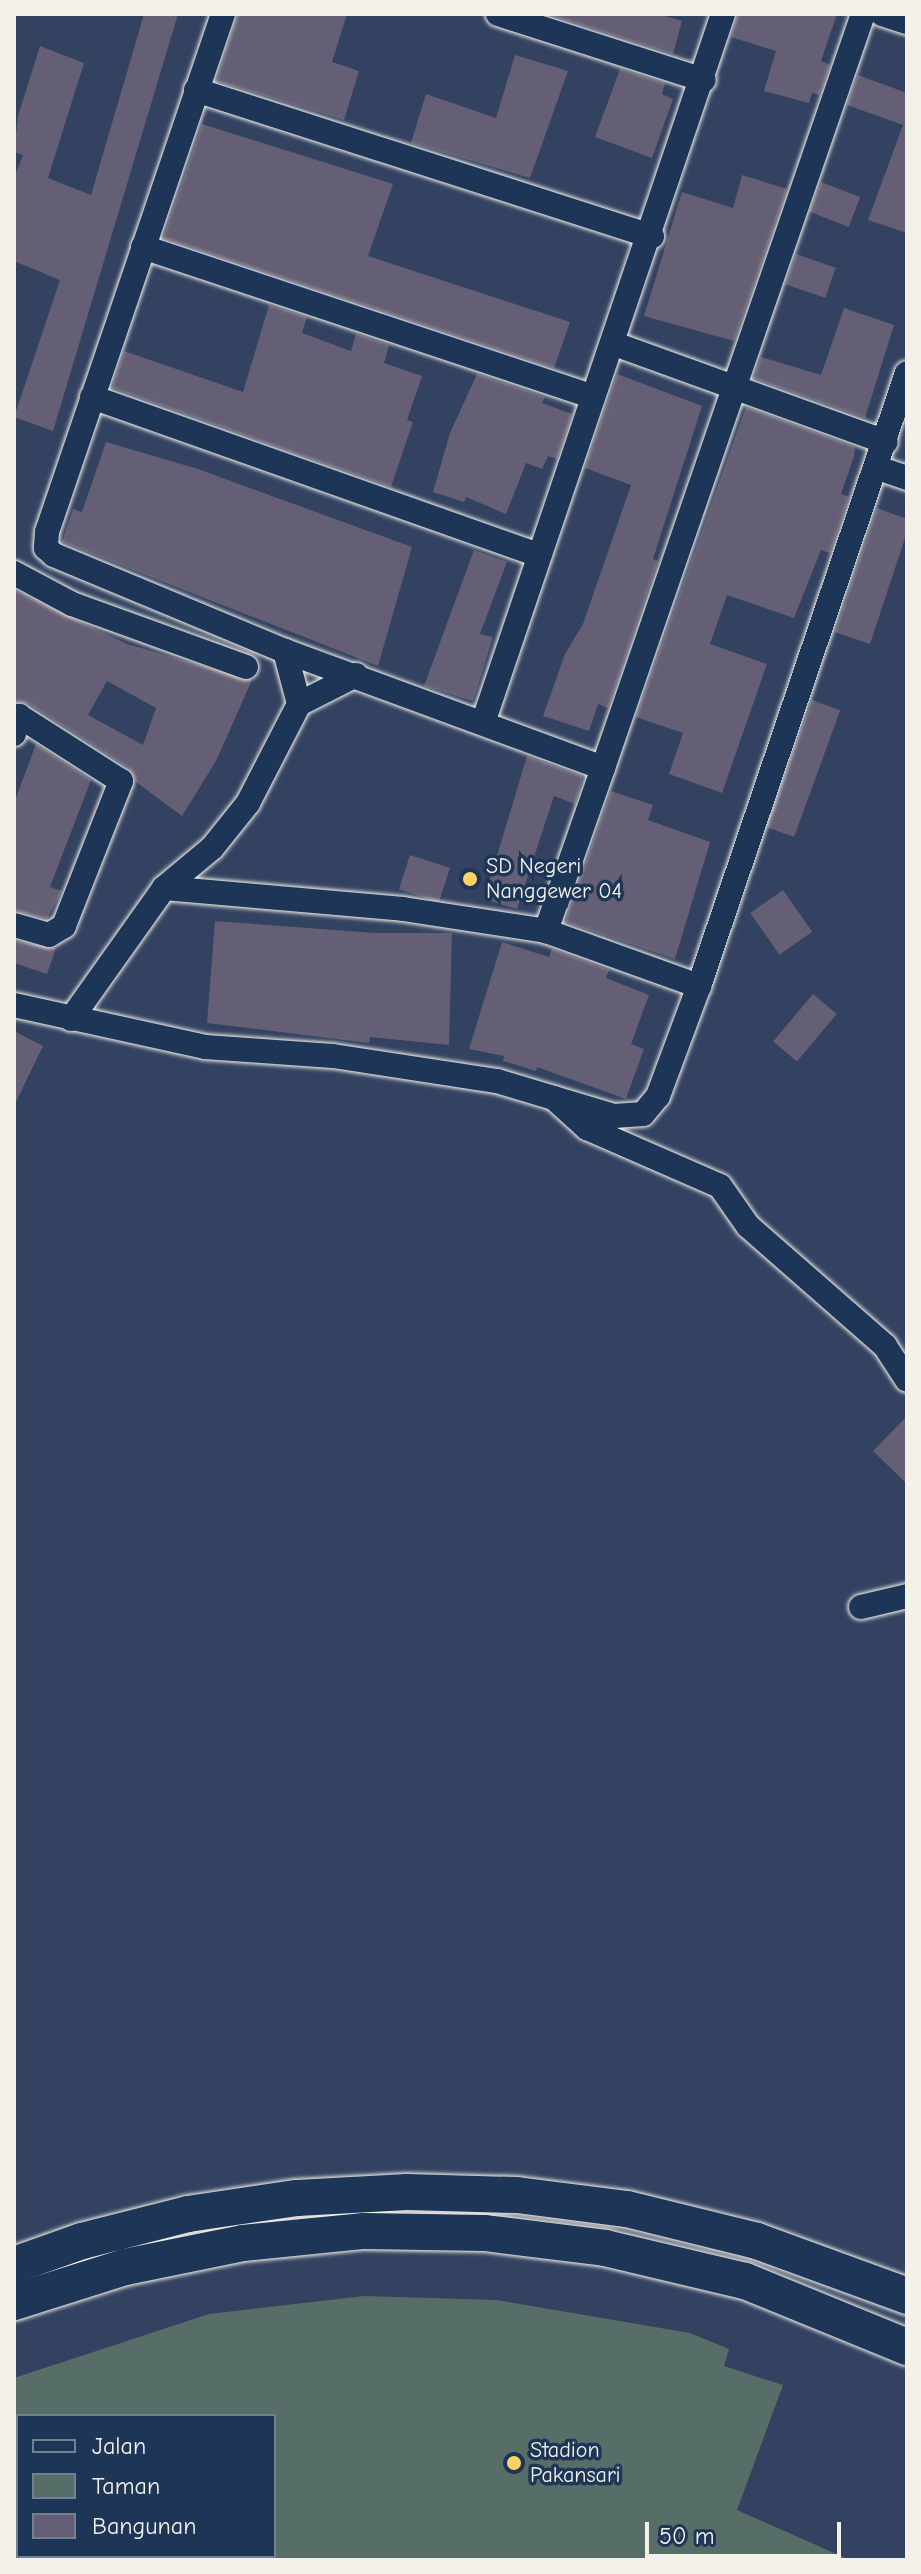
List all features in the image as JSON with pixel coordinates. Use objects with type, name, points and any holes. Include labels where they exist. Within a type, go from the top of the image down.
[{"type":"main road","points":[[14,2265],[82,2241],[188,2214],[297,2198],[407,2192],[517,2195],[627,2209],[757,2241],[907,2296]]},
{"type":"main road","points":[[14,2302],[125,2267],[243,2243],[364,2231],[485,2233],[605,2248],[745,2281],[907,2347]]},
{"type":"street","points":[[223,14],[47,532],[49,553],[285,651],[603,768]]},
{"type":"street","points":[[498,14],[704,80]]},
{"type":"street","points":[[483,723],[537,555],[652,236],[723,14]]},
{"type":"street","points":[[546,931],[863,14]]},
{"type":"street","points":[[882,14],[907,22]]},
{"type":"street","points":[[196,90],[652,236]]},
{"type":"street","points":[[143,247],[593,397]]},
{"type":"street","points":[[612,343],[886,442]]},
{"type":"street","points":[[14,1005],[205,1047],[333,1056],[497,1081],[614,1116],[643,1114],[658,1096],[699,986],[878,468],[907,373]]},
{"type":"street","points":[[92,397],[537,555]]},
{"type":"street","points":[[878,468],[907,478]]},
{"type":"street","points":[[14,573],[72,604],[246,667]]},
{"type":"street","points":[[285,651],[299,704]]},
{"type":"street","points":[[71,1019],[164,888],[233,826],[299,704],[356,675]]},
{"type":"street","points":[[14,925],[49,935],[64,926],[121,781],[16,721]]},
{"type":"street","points":[[164,888],[403,909],[546,931],[699,986]]},
{"type":"street","points":[[552,1096],[563,1111],[587,1128],[720,1186],[748,1226],[885,1346],[907,1380]]},
{"type":"street","points":[[861,1607],[907,1596]]},
{"type":"green space","name":"Stadion Pakansari","points":[[364,2296],[497,2300],[690,2333],[729,2349],[724,2366],[783,2385],[737,2510],[850,2560],[14,2560],[14,2378],[209,2314]]},
{"type":"building","points":[[144,14],[178,14],[53,431],[14,417],[60,280],[14,261],[14,178],[23,155],[14,152],[18,116],[40,46],[84,63],[48,178],[91,195]]},
{"type":"building","points":[[238,14],[347,14],[332,62],[359,71],[344,120],[216,81]]},
{"type":"building","points":[[547,14],[658,14],[682,21],[673,54]]},
{"type":"building","points":[[738,14],[837,14],[821,61],[830,65],[819,95],[812,93],[809,103],[764,91],[776,51],[731,37]]},
{"type":"building","points":[[515,55],[568,71],[530,178],[411,143],[426,94],[496,118]]},
{"type":"building","points":[[620,69],[665,83],[662,94],[673,99],[652,158],[595,137]]},
{"type":"building","points":[[858,75],[907,93],[907,233],[868,220],[903,125],[847,105]]},
{"type":"building","points":[[202,124],[393,184],[368,256],[570,322],[554,368],[163,238]]},
{"type":"building","points":[[742,175],[787,189],[734,341],[644,316],[682,192],[733,208]]},
{"type":"building","points":[[821,182],[860,197],[849,227],[810,212]]},
{"type":"building","points":[[796,254],[836,268],[825,298],[786,284]]},
{"type":"building","points":[[269,305],[307,317],[302,333],[351,351],[356,334],[389,345],[384,363],[422,376],[407,420],[413,422],[391,487],[112,388],[124,351],[243,392]]},
{"type":"building","points":[[844,308],[894,325],[865,418],[753,378],[761,357],[821,375]]},
{"type":"building","points":[[477,374],[545,397],[542,403],[572,414],[557,459],[548,456],[542,469],[526,463],[506,514],[466,497],[464,502],[433,492],[450,433]]},
{"type":"building","points":[[617,374],[702,406],[653,559],[658,561],[608,708],[598,704],[589,731],[543,716],[565,654],[583,624],[631,485],[585,468]]},
{"type":"building","points":[[746,407],[855,447],[841,494],[849,497],[830,553],[821,550],[794,618],[727,595],[710,644],[767,664],[722,793],[669,774],[683,733],[636,717]]},
{"type":"building","points":[[106,442],[198,469],[412,547],[378,666],[62,542],[73,509],[82,512]]},
{"type":"building","points":[[877,508],[907,519],[907,532],[870,644],[835,632]]},
{"type":"building","points":[[474,550],[507,562],[480,634],[493,637],[473,701],[424,686]]},
{"type":"building","points":[[14,590],[127,644],[252,680],[216,761],[182,816],[136,782],[129,768],[27,703],[14,702]],"holes":[[[107,681],[156,708],[143,745],[88,715]]]},
{"type":"building","points":[[812,700],[840,710],[794,837],[766,827]]},
{"type":"building","points":[[36,744],[91,780],[50,887],[62,891],[47,919],[14,910],[14,803]]},
{"type":"building","points":[[527,756],[582,776],[582,781],[575,804],[554,796],[517,909],[484,899]]},
{"type":"building","points":[[611,791],[653,805],[648,820],[710,842],[675,959],[565,922]]},
{"type":"building","points":[[410,855],[450,868],[439,902],[399,889]]},
{"type":"building","points":[[783,890],[812,932],[779,955],[750,913]]},
{"type":"building","points":[[215,921],[375,933],[452,933],[449,1045],[370,1037],[369,1043],[207,1023]]},
{"type":"building","points":[[14,941],[56,948],[47,974],[14,963]]},
{"type":"building","points":[[502,942],[549,957],[552,949],[609,970],[606,978],[649,995],[631,1044],[644,1049],[626,1099],[537,1067],[536,1071],[503,1061],[504,1056],[469,1049]]},
{"type":"building","points":[[813,994],[837,1014],[797,1061],[773,1041]]},
{"type":"building","points":[[14,1031],[43,1046],[14,1106]]},
{"type":"building","points":[[907,1416],[907,1484],[873,1451]]},
{"type":"place","name":"SD Negeri Nanggewer 04","points":[[470,879]]},
{"type":"place","name":"Stadion Pakansari","points":[[514,2463]]}]
